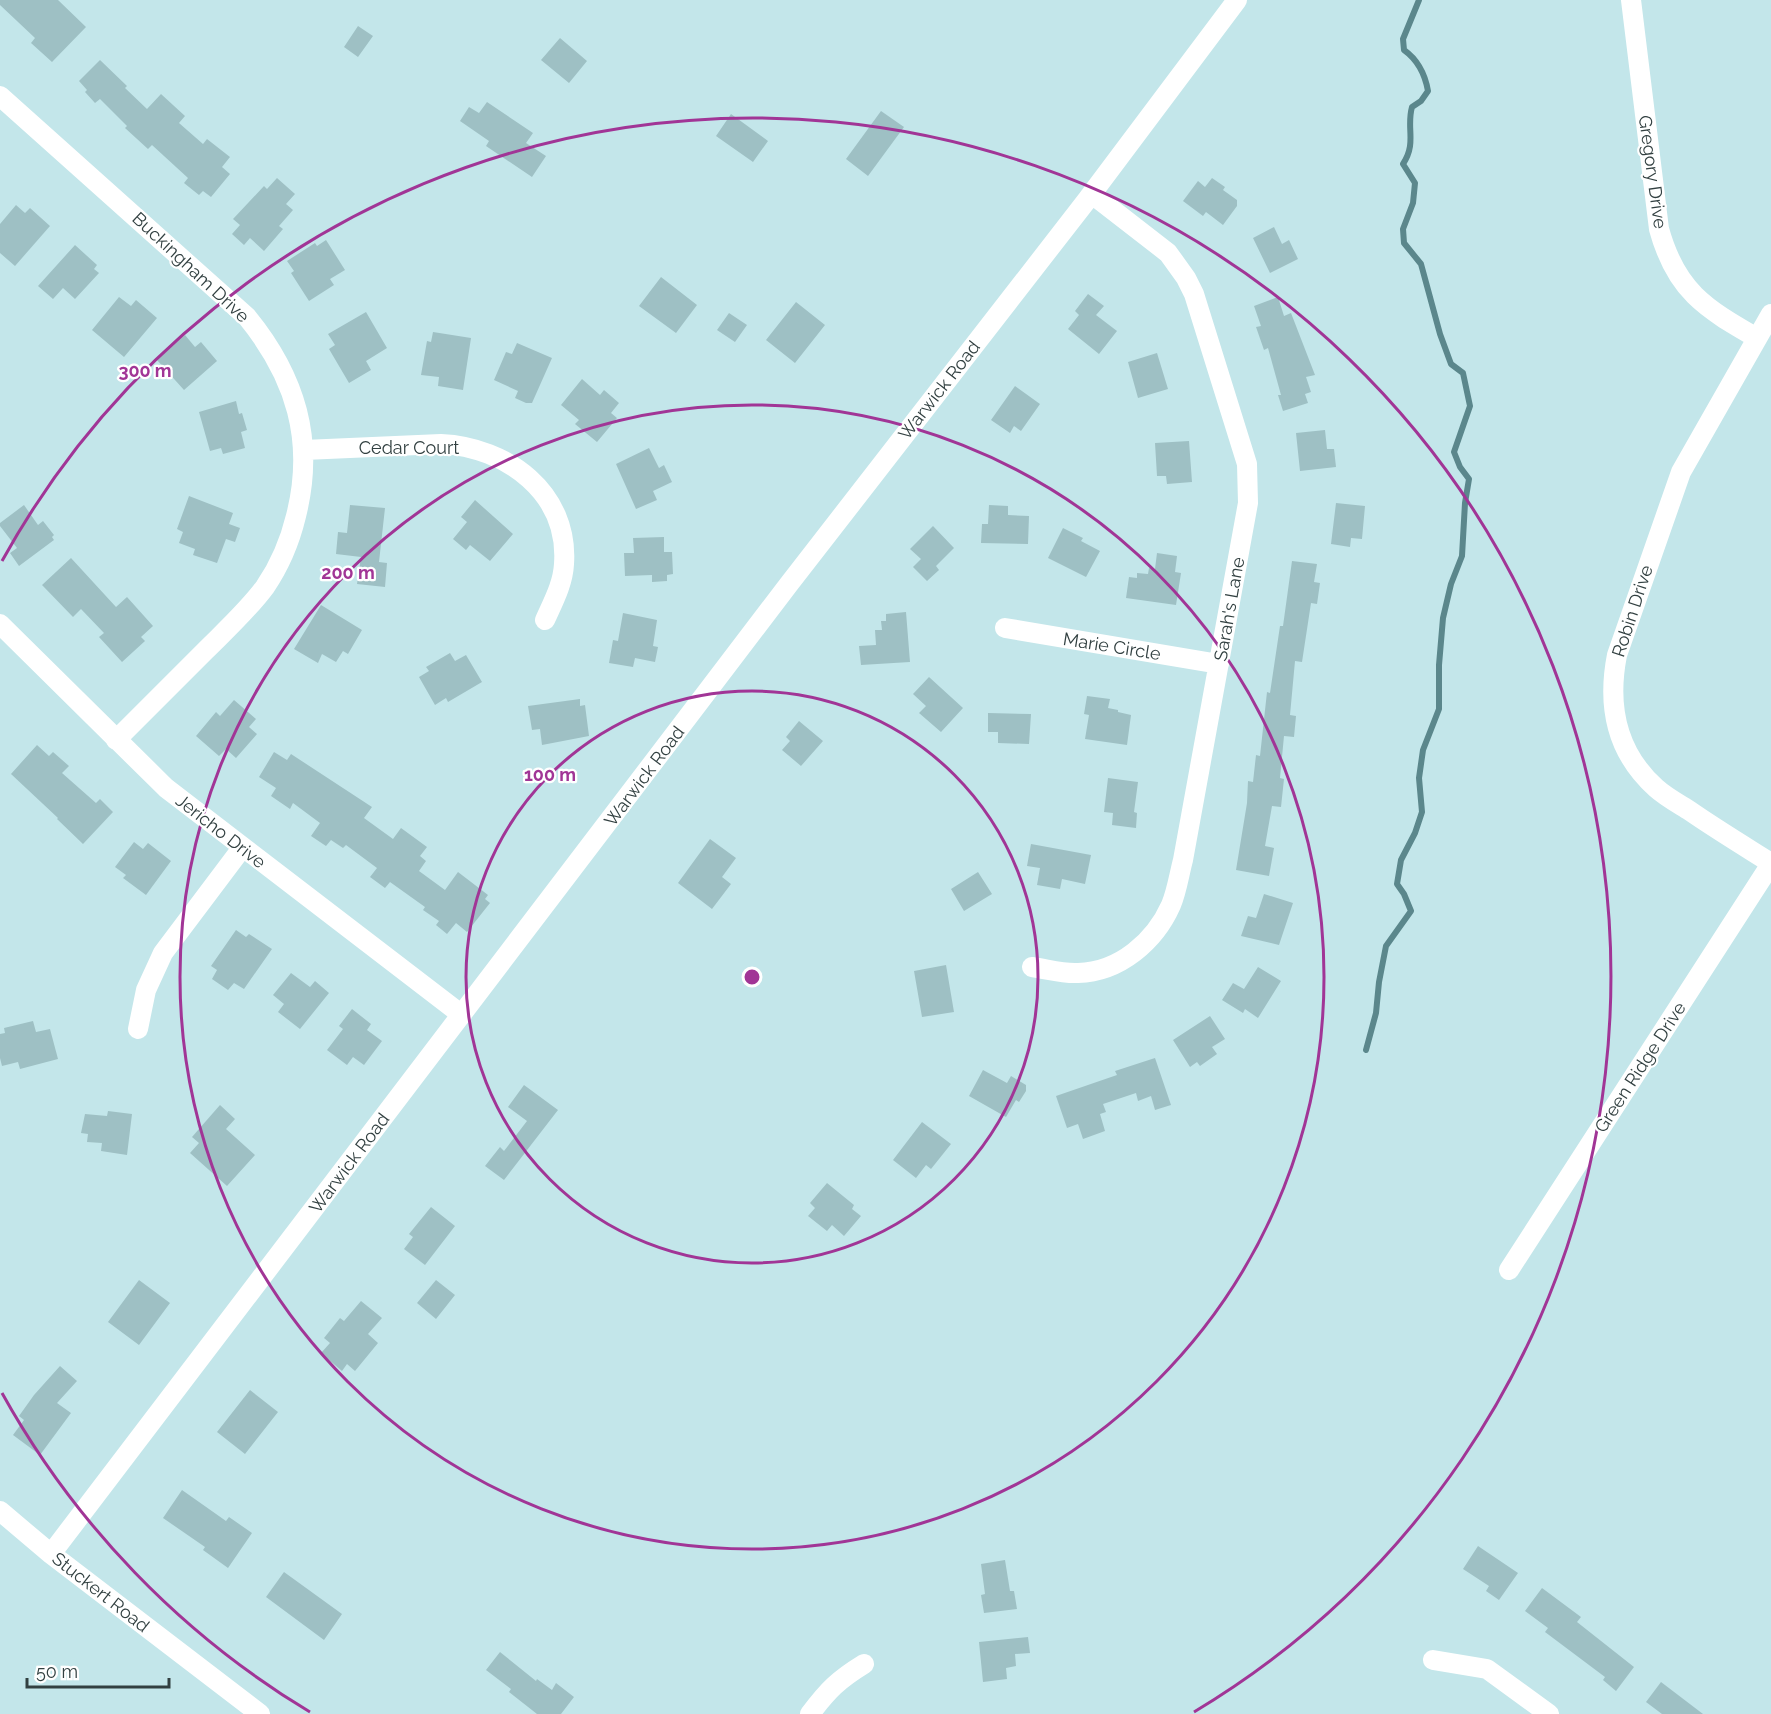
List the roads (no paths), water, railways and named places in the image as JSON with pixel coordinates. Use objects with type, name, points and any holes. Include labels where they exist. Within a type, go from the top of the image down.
[{"type":"street","name":"Warwick Road","points":[[51,1554],[789,584],[1092,194],[1237,0]]},
{"type":"street","name":"Gregory Drive","points":[[1631,0],[1659,229],[1664,248],[1676,273],[1706,307],[1757,338]]},
{"type":"street","name":"Buckingham Drive","points":[[0,96],[247,317],[272,350],[289,387],[301,425],[304,450],[302,490],[292,533],[278,565],[265,587],[244,612],[116,740]]},
{"type":"street","name":"Sarah's Lane","points":[[1032,967],[1077,973],[1095,971],[1129,957],[1159,927],[1171,905],[1176,892],[1248,503],[1247,464],[1194,294],[1186,278],[1168,253],[1092,194]]},
{"type":"street","name":"Robin Drive","points":[[1771,314],[1681,472],[1617,655],[1613,674],[1612,699],[1616,723],[1624,746],[1640,771],[1657,789],[1771,863]]},
{"type":"street","name":"Cedar Court","points":[[304,450],[458,445],[483,451],[506,462],[528,477],[540,489],[559,518],[564,543],[564,565],[560,587],[545,620]]},
{"type":"street","name":"Jericho Drive","points":[[0,624],[166,788],[462,1015]]},
{"type":"street","name":"Marie Circle","points":[[1005,628],[1219,663]]},
{"type":"street","points":[[138,1029],[146,990],[163,953],[242,848]]},
{"type":"street","name":"Green Ridge Drive","points":[[1509,1270],[1771,863]]},
{"type":"street","name":"Stuckert Road","points":[[0,1511],[51,1554],[260,1714]]},
{"type":"street","points":[[1433,1660],[1487,1669],[1549,1714]]},
{"type":"street","points":[[810,1714],[840,1678],[864,1664]]},
{"type":"waterway","points":[[1366,1050],[1376,1013],[1386,946],[1411,911],[1397,884],[1401,860],[1415,833],[1422,812],[1419,778],[1423,750],[1439,709],[1439,665],[1443,618],[1451,584],[1462,556],[1465,503],[1469,479],[1460,467],[1454,452],[1470,406],[1463,373],[1451,364],[1440,334],[1421,264],[1404,243],[1403,229],[1413,203],[1415,183],[1403,164],[1409,149],[1410,115],[1412,107],[1421,101],[1428,91],[1420,68],[1404,50],[1403,39],[1419,0]]}]
